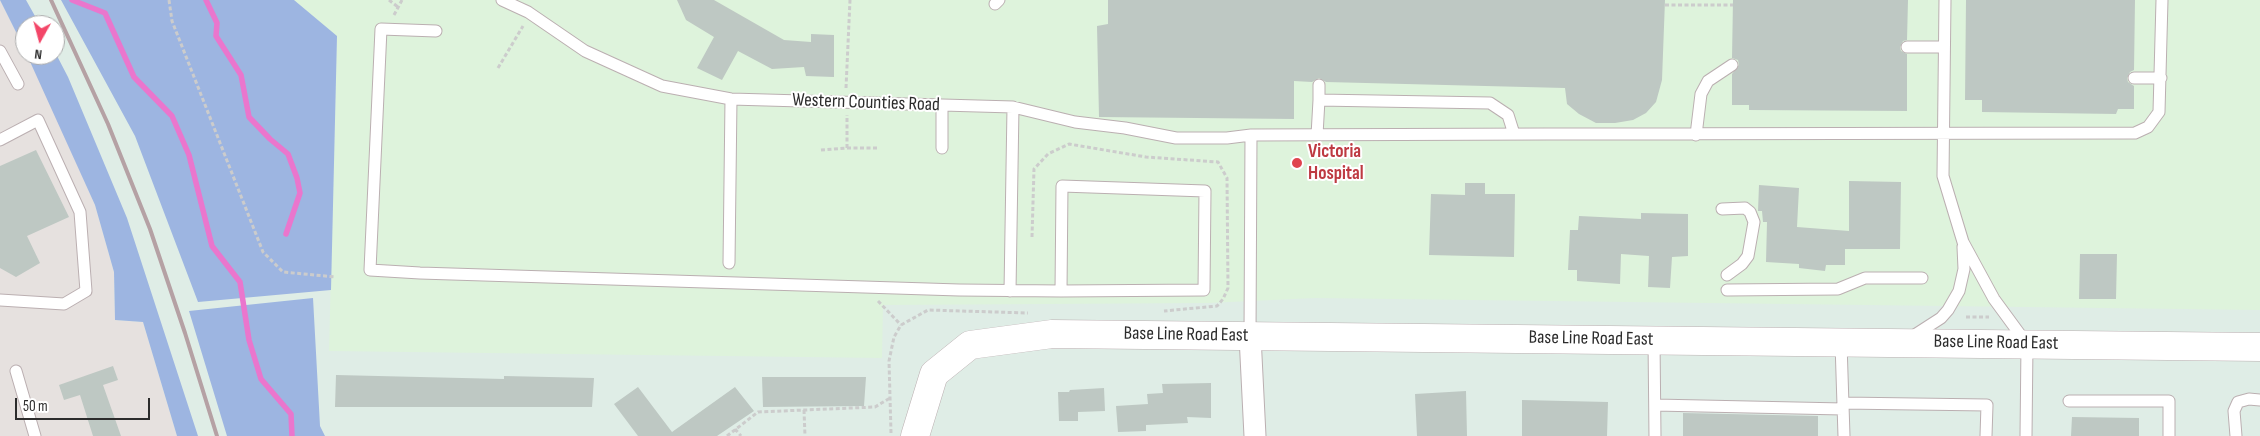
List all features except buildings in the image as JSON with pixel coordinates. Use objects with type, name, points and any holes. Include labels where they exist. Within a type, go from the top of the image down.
[{"type":"street","name":"Base Line Road East","points":[[915,436],[934,374],[970,345],[1052,334],[2260,346]]},
{"type":"street","points":[[1250,336],[1255,436]]},
{"type":"lane","name":"Western Counties Road","points":[[502,0],[530,14],[585,51],[662,86],[731,100],[1012,107],[1075,122],[1124,128],[1176,138],[1227,138],[1251,135],[2136,133],[2148,127],[2159,112],[2162,0]]},
{"type":"lane","points":[[1945,0],[1943,176],[1963,242],[1994,299],[2027,344],[2026,436]]},
{"type":"lane","points":[[436,31],[381,29],[370,270],[877,288],[1010,291],[1061,291],[1204,290],[1205,191],[1062,186],[1061,291]]},
{"type":"lane","points":[[1907,47],[1944,47]]},
{"type":"lane","points":[[0,51],[18,84]]},
{"type":"lane","points":[[1696,135],[1701,94],[1708,81],[1732,65]]},
{"type":"lane","points":[[2134,78],[2161,78]]},
{"type":"lane","points":[[1316,135],[1319,85]]},
{"type":"lane","points":[[729,263],[731,100]]},
{"type":"lane","points":[[1318,100],[1490,103],[1508,115],[1514,134]]},
{"type":"lane","points":[[942,105],[942,148]]},
{"type":"lane","points":[[1010,291],[1012,107]]},
{"type":"lane","points":[[0,140],[38,120],[80,212],[86,291],[64,304],[0,300]]},
{"type":"lane","points":[[1250,336],[1251,135]]},
{"type":"lane","points":[[1722,209],[1744,208],[1750,212],[1754,222],[1748,256],[1742,264],[1727,275]]},
{"type":"lane","points":[[1903,342],[1941,318],[1948,310],[1959,291],[1962,276],[1963,242]]},
{"type":"lane","points":[[1727,290],[1838,289],[1865,278],[1922,278]]},
{"type":"lane","points":[[1654,340],[1655,436]]},
{"type":"lane","points":[[1841,342],[1844,436]]},
{"type":"lane","points":[[16,370],[35,436]]},
{"type":"lane","points":[[2236,436],[2234,411],[2238,402],[2248,399],[2260,400]]},
{"type":"lane","points":[[2069,401],[2170,401],[2169,436]]},
{"type":"lane","points":[[1655,405],[1987,405],[1986,436]]},
{"type":"path","points":[[169,0],[172,21],[263,252],[283,272],[335,277]]},
{"type":"path","points":[[389,0],[398,7]]},
{"type":"path","points":[[847,148],[850,0]]},
{"type":"path","points":[[1665,6],[1733,5]]},
{"type":"path","points":[[498,68],[530,14]]},
{"type":"path","points":[[1032,237],[1034,169],[1048,154],[1069,144],[1146,157],[1218,162],[1227,178],[1228,288],[1223,300],[1217,306],[1161,311]]},
{"type":"path","points":[[821,150],[878,148]]},
{"type":"path","points":[[877,288],[878,303],[901,325]]},
{"type":"path","points":[[892,436],[889,361],[894,338],[901,325],[928,310],[1030,313]]},
{"type":"path","points":[[1966,317],[1990,317]]},
{"type":"path","points":[[727,436],[758,412],[875,407],[890,398]]},
{"type":"path","points":[[804,410],[805,436]]},
{"type":"path","points":[[736,429],[740,436]]},
{"type":"shaded area","points":[[0,0],[15,30],[15,65],[32,65],[95,205],[114,272],[115,320],[143,322],[177,436],[0,436]]},
{"type":"shaded area","points":[[0,0],[26,0],[34,15],[15,15],[15,30]]},
{"type":"shaded area","points":[[61,0],[294,0],[337,36],[331,290],[198,302],[135,136]]},
{"type":"shaded area","name":"Victoria Hospital","points":[[294,0],[2260,0],[2260,310],[1315,298],[1208,303],[883,305],[882,358],[329,351],[337,37]]},
{"type":"shaded area","points":[[32,65],[62,65],[68,77],[127,218],[198,436],[177,436],[143,322],[115,320],[114,272],[95,205]]},
{"type":"shaded area","points":[[313,298],[320,426],[325,436],[227,436],[189,311]]},
{"type":"waterway","points":[[72,0],[105,13],[134,77],[172,116],[189,155],[212,246],[240,282],[249,340],[261,379],[291,414],[292,436]]},
{"type":"waterway","points":[[206,0],[217,23],[216,36],[241,75],[249,117],[270,139],[288,154],[297,178],[300,193],[286,234]]},
{"type":"railway","points":[[51,0],[108,124],[150,229],[217,436]]},
{"type":"place","name":"Victoria Hospital","points":[[1297,163]]}]
